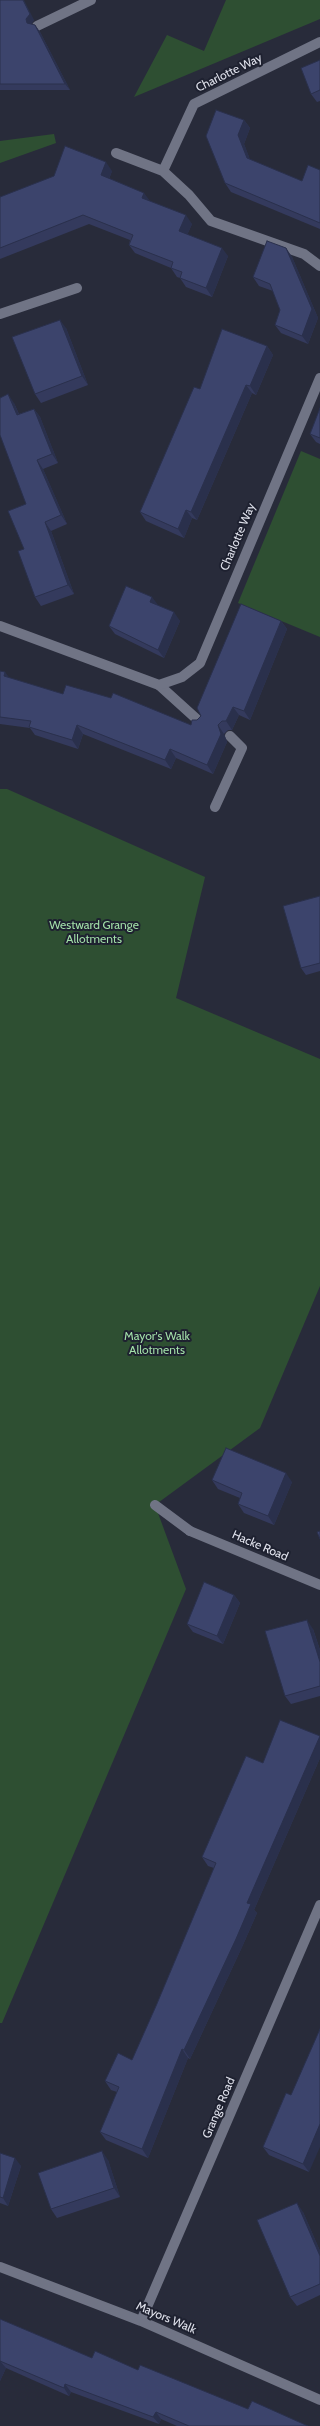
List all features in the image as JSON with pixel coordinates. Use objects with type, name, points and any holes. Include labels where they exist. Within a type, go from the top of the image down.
[{"type":"street","points":[[37,26],[90,0]]},
{"type":"street","name":"Charlotte Way","points":[[163,171],[194,104],[320,42]]},
{"type":"street","points":[[116,153],[163,171],[189,195],[211,221],[304,254],[320,266]]},
{"type":"street","points":[[0,314],[77,288]]},
{"type":"street","name":"Charlotte Way","points":[[159,685],[182,677],[200,663],[320,378]]},
{"type":"street","points":[[0,626],[159,685],[201,723]]},
{"type":"street","points":[[215,807],[242,748],[230,736]]},
{"type":"street","name":"Hacke Road","points":[[155,1505],[190,1531],[320,1585]]},
{"type":"street","name":"Grange Road","points":[[141,2321],[320,1905]]},
{"type":"street","name":"Mayors Walk","points":[[0,2267],[141,2321],[320,2400]]},
{"type":"green space","points":[[226,0],[320,0],[320,19],[134,97],[167,35],[204,51]]},
{"type":"green space","points":[[54,134],[56,143],[0,163],[0,141]]},
{"type":"green space","points":[[301,451],[320,459],[320,637],[238,603]]},
{"type":"green space","name":"Mayor's Walk Allotments","points":[[0,789],[7,789],[205,877],[176,998],[320,1059],[320,1286],[260,1428],[155,1505],[186,1589],[2,2023],[0,2023]]},
{"type":"building","points":[[0,0],[23,0],[30,14],[26,19],[27,23],[35,25],[65,84],[0,84]]},
{"type":"building","points":[[320,60],[320,90],[311,94],[301,68]]},
{"type":"building","points":[[216,110],[244,120],[238,135],[247,158],[302,181],[308,165],[320,170],[320,223],[225,183],[206,136]]},
{"type":"building","points":[[65,146],[106,162],[101,175],[144,193],[142,198],[186,215],[179,231],[222,248],[206,288],[180,278],[182,272],[171,268],[173,262],[129,245],[133,235],[83,215],[0,248],[0,197],[54,176]]},
{"type":"building","points":[[267,241],[286,248],[312,309],[302,336],[275,325],[280,310],[270,284],[253,277]]},
{"type":"building","points":[[60,320],[82,376],[35,394],[12,337]]},
{"type":"building","points":[[222,329],[267,346],[250,386],[246,385],[191,512],[186,510],[178,529],[140,512],[194,387],[200,389]]},
{"type":"building","points":[[8,394],[17,415],[34,409],[52,454],[37,460],[61,515],[45,522],[68,585],[35,597],[18,551],[24,549],[8,511],[26,504],[0,435],[0,398]]},
{"type":"building","points":[[320,408],[320,438],[310,434]]},
{"type":"building","points":[[126,586],[152,597],[150,602],[174,612],[158,650],[109,626]]},
{"type":"building","points":[[241,604],[281,621],[244,711],[233,707],[226,721],[222,721],[218,725],[221,734],[207,765],[170,749],[165,760],[77,725],[72,740],[29,727],[31,721],[0,717],[0,671],[5,672],[4,676],[63,694],[66,685],[111,698],[113,693],[191,725],[192,720],[197,720],[201,716],[197,708]]},
{"type":"building","points":[[320,896],[320,963],[301,968],[283,906]]},
{"type":"building","points":[[226,1448],[286,1473],[268,1516],[238,1504],[242,1493],[212,1480]]},
{"type":"building","points":[[320,1531],[320,1539],[317,1532]]},
{"type":"building","points":[[204,1582],[234,1595],[217,1636],[187,1624]]},
{"type":"building","points":[[307,1620],[320,1662],[320,1686],[285,1696],[265,1631]]},
{"type":"building","points":[[280,1720],[320,1736],[247,1903],[251,1904],[236,1939],[184,2050],[182,2049],[142,2149],[100,2132],[119,2087],[105,2081],[118,2053],[132,2060],[216,1863],[202,1857],[246,1756],[263,1763]]},
{"type":"building","points":[[320,2029],[320,2124],[303,2164],[263,2147],[286,2093],[291,2095]]},
{"type":"building","points":[[102,2151],[114,2188],[51,2209],[38,2173]]},
{"type":"building","points":[[0,2153],[15,2158],[3,2198],[0,2197]]},
{"type":"building","points":[[297,2203],[320,2256],[320,2284],[290,2297],[257,2220]]},
{"type":"building","points":[[0,2319],[92,2358],[95,2351],[138,2370],[140,2365],[248,2409],[252,2401],[308,2426],[189,2426],[156,2412],[153,2417],[65,2384],[64,2388],[0,2361]]},
{"type":"park label","name":"Westward Grange Allotments","points":[[94,932]]}]
